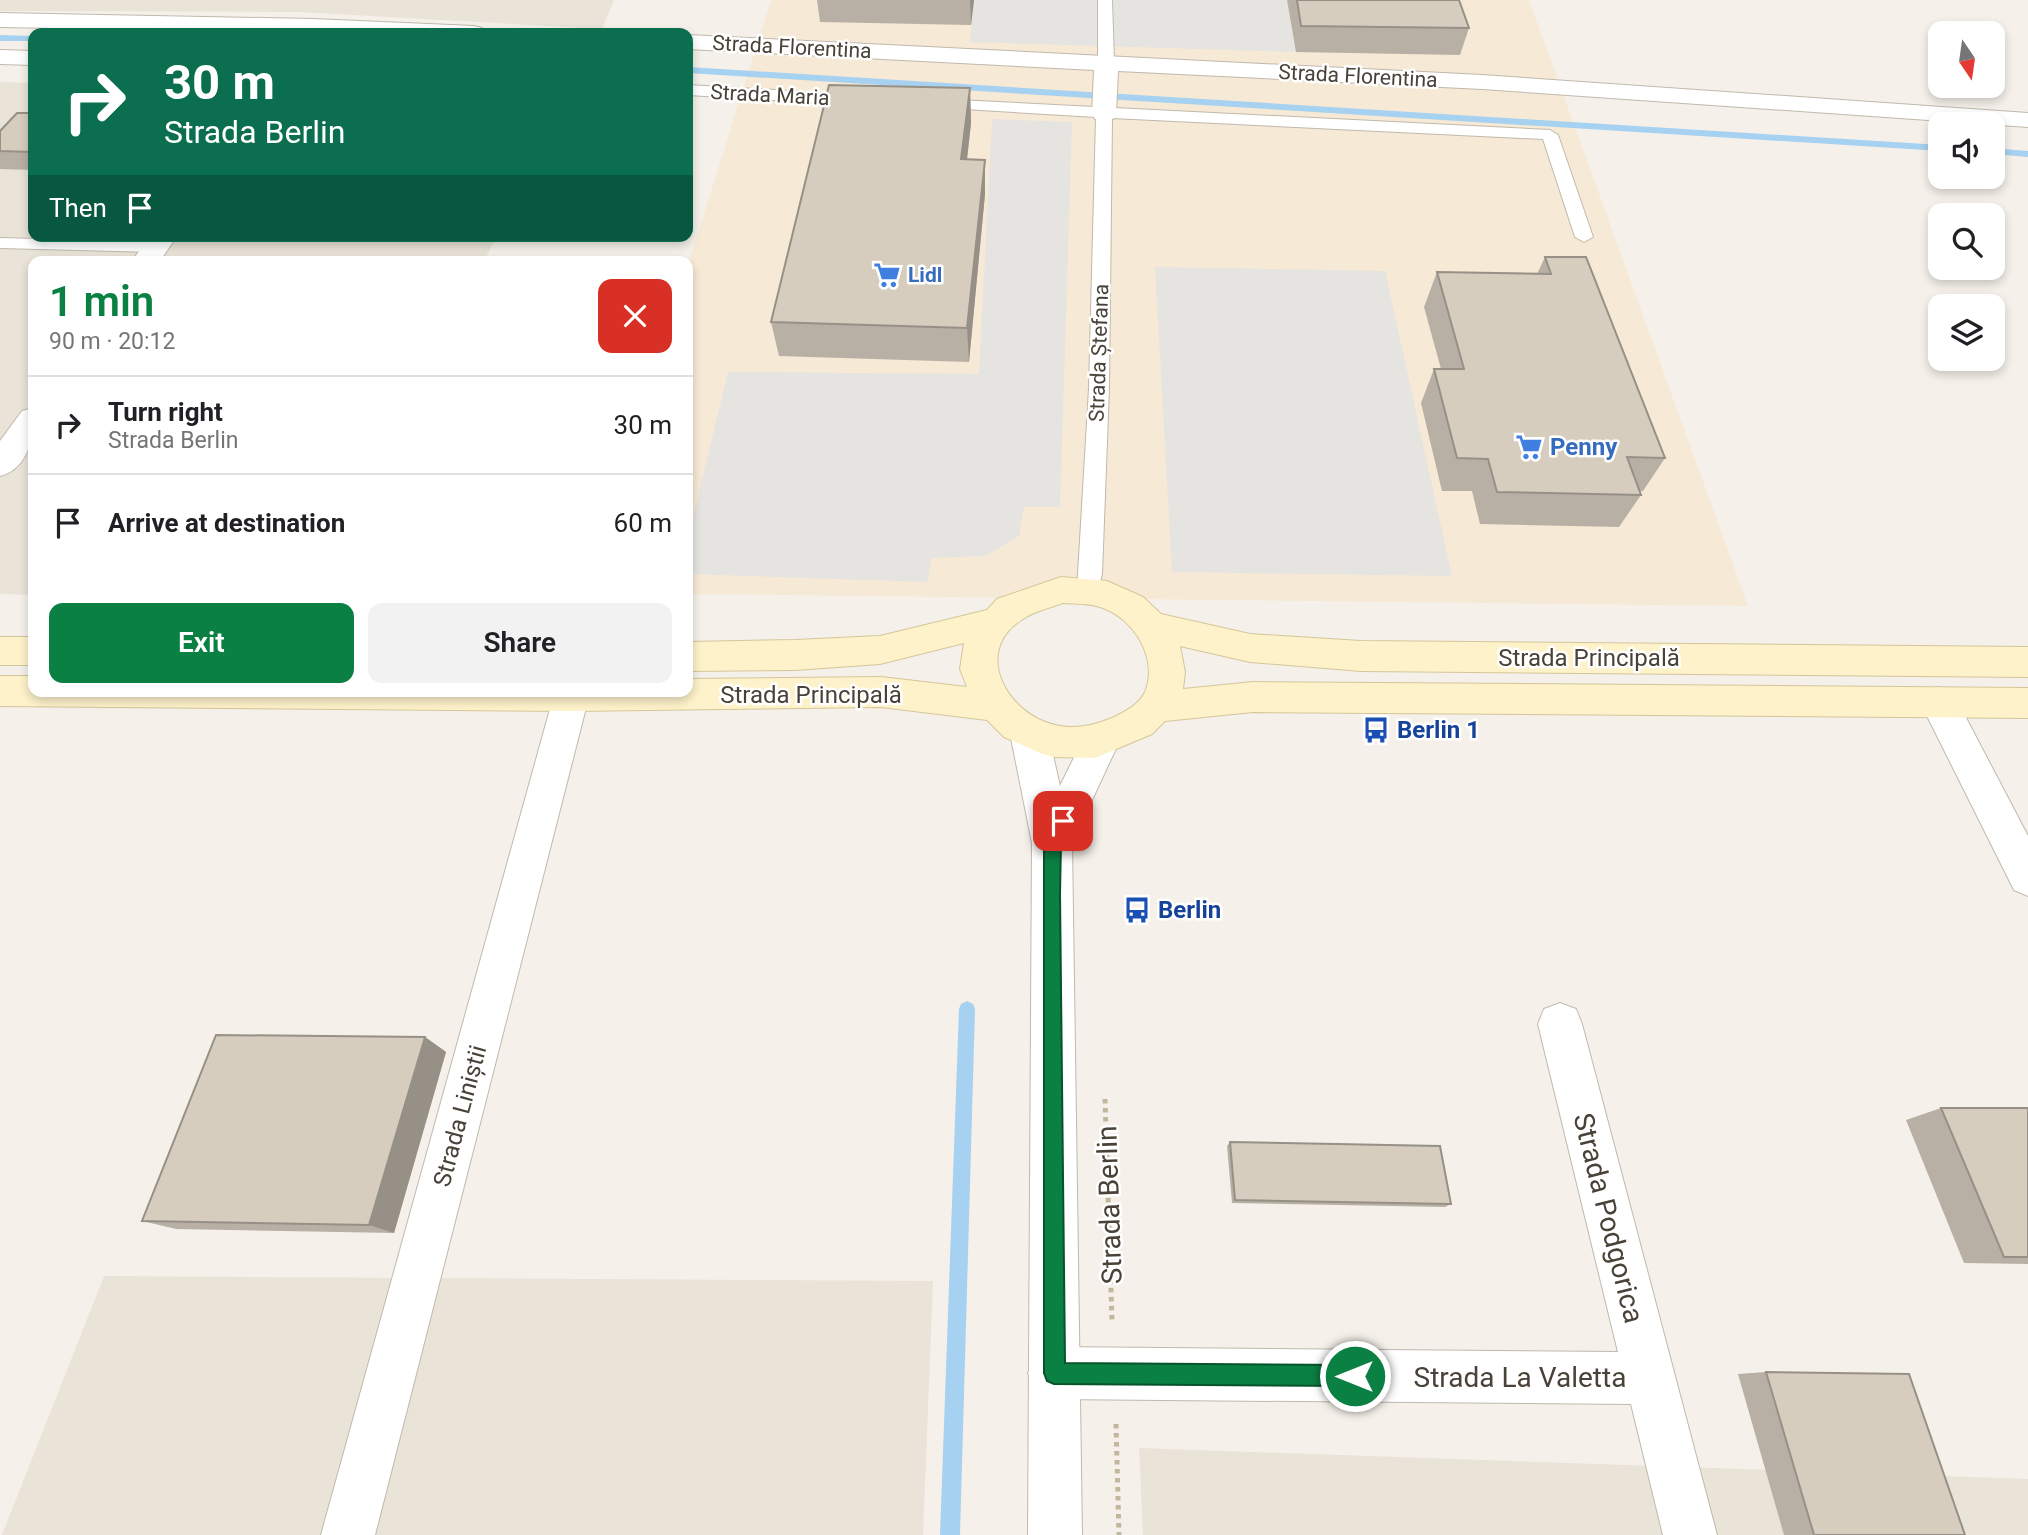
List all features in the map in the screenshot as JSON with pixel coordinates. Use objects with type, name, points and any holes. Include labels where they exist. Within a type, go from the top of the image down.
[{"type":"main road","points":[[1061,590],[1088,591],[1113,597],[1135,609],[1153,626],[1164,645],[1169,665],[1166,686],[1156,706],[1142,721],[1123,733],[1101,740],[1064,743],[1029,733],[1009,721],[992,705],[984,691],[978,663],[983,641],[994,622],[1012,606],[1035,595],[1061,590]]},
{"type":"main road","name":"Strada Principală","points":[[693,656],[795,655],[880,650],[994,622]]},
{"type":"main road","name":"Strada Principală","points":[[1153,626],[1250,648],[1361,656],[2028,662]]},
{"type":"main road","points":[[0,651],[28,652]]},
{"type":"main road","name":"Strada Principală","points":[[0,691],[28,691]]},
{"type":"main road","name":"Strada Principală","points":[[693,694],[881,692],[992,705]]},
{"type":"main road","name":"Strada Principală","points":[[1156,706],[1253,697],[2028,702]]},
{"type":"street","points":[[0,20],[315,23],[394,28]]},
{"type":"street","name":"Strada Florentina","points":[[693,42],[1105,72],[1482,82],[2028,120]]},
{"type":"street","points":[[0,57],[28,58]]},
{"type":"street","points":[[1105,72],[1105,111]]},
{"type":"street","points":[[0,465],[28,425]]},
{"type":"street","name":"Strada Liniștii","points":[[348,1535],[571,697]]},
{"type":"street","points":[[1939,702],[2028,877]]},
{"type":"street","points":[[1029,733],[1052,843],[1055,1535]]},
{"type":"street","points":[[1052,843],[1101,740]]},
{"type":"street","name":"Strada Podgorica","points":[[1560,1024],[1690,1535]]},
{"type":"street","name":"Strada La Valetta","points":[[1054,1373],[1650,1378]]},
{"type":"lane","points":[[1105,0],[1105,72]]},
{"type":"lane","name":"Strada Maria","points":[[693,90],[879,101]]},
{"type":"lane","points":[[920,103],[1550,135],[1584,237]]},
{"type":"lane","name":"Strada Ștefana","points":[[1088,591],[1099,388],[1105,111]]},
{"type":"lane","points":[[0,243],[155,248]]},
{"type":"path","name":"Strada Berlin","points":[[1105,1097],[1119,1535]]},
{"type":"shaded area","points":[[0,0],[614,0],[602,28],[299,12],[0,11]]},
{"type":"shaded area","points":[[771,0],[1529,0],[1748,606],[693,594],[693,256],[691,256]]},
{"type":"shaded area","points":[[974,0],[1287,0],[1296,52],[970,42]]},
{"type":"shaded area","points":[[0,82],[28,83],[28,242],[494,242],[487,256],[28,256],[28,595],[0,594]]},
{"type":"shaded area","points":[[992,119],[1072,122],[1060,507],[1024,507],[1019,536],[985,556],[931,558],[928,582],[693,574],[693,517],[728,372],[979,374]]},
{"type":"shaded area","points":[[1155,267],[1385,271],[1452,576],[1172,572]]},
{"type":"shaded area","points":[[104,1276],[933,1281],[923,1535],[2,1535]]},
{"type":"shaded area","points":[[1139,1448],[2028,1479],[2028,1535],[1143,1535]]},
{"type":"building","points":[[1297,0],[1459,0],[1469,28],[1301,26]]},
{"type":"building","name":"Lidl","points":[[829,85],[970,88],[961,159],[985,160],[967,328],[771,322]]},
{"type":"building","points":[[17,113],[28,113],[28,152],[0,151],[0,131]]},
{"type":"building","name":"Penny","points":[[1545,257],[1586,257],[1665,458],[1627,457],[1641,495],[1497,492],[1488,459],[1457,458],[1434,369],[1464,369],[1437,272],[1551,274]]},
{"type":"building","points":[[216,1035],[425,1037],[369,1225],[142,1221]]},
{"type":"building","points":[[1941,1108],[2028,1108],[2028,1257],[2004,1257]]},
{"type":"building","points":[[1230,1142],[1440,1146],[1451,1204],[1235,1200]]},
{"type":"building","points":[[1766,1372],[1909,1374],[1965,1535],[1814,1535]]},
{"type":"waterway","points":[[0,38],[28,39]]},
{"type":"waterway","points":[[693,70],[1928,147]]},
{"type":"waterway","points":[[2005,152],[2028,154]]},
{"type":"waterway","points":[[950,1535],[967,1009]]},
{"type":"place","name":"Lidl","points":[[887,275]]},
{"type":"place","name":"Penny","points":[[1529,447]]},
{"type":"place","name":"Berlin 1","points":[[1376,730]]},
{"type":"place","name":"Berlin","points":[[1137,910]]},
{"type":"route","points":[[1063,821],[1052,843],[1051,894],[1054,1373],[1355,1376]]}]
